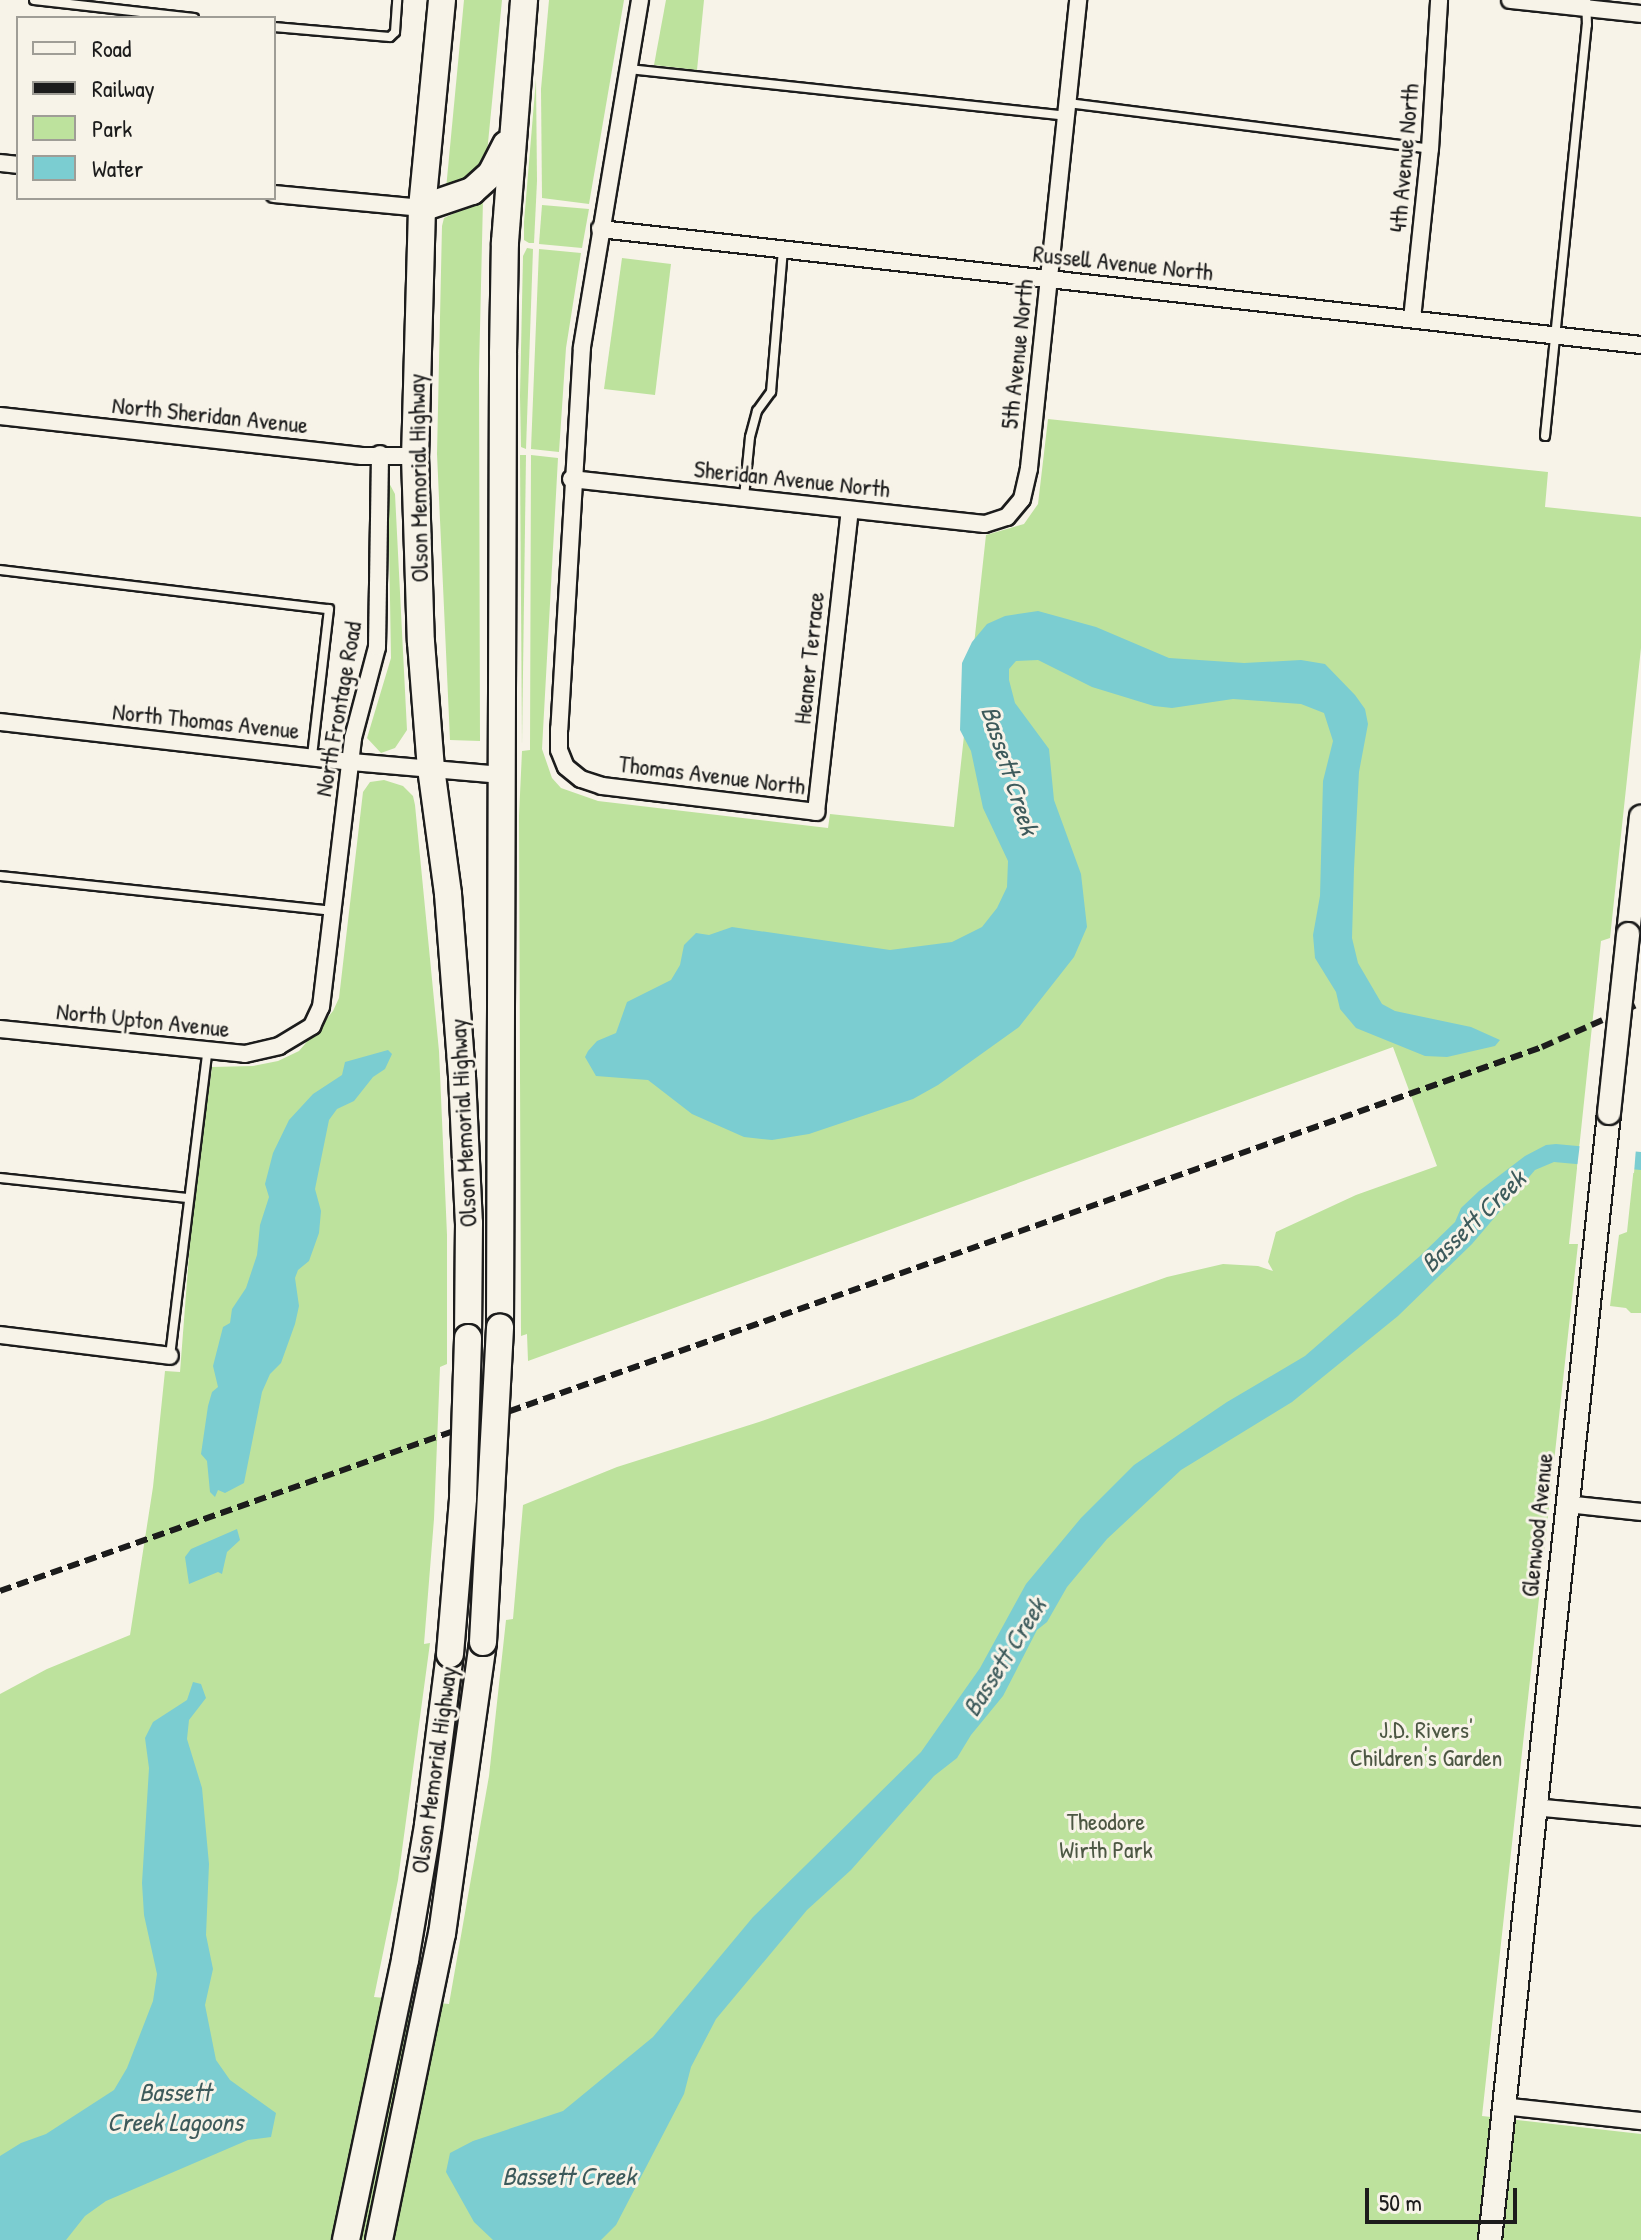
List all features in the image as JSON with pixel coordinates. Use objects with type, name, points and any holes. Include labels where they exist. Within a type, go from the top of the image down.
[{"type":"main road","name":"Olson Memorial Highway","points":[[346,2240],[405,1960],[428,1825],[450,1654],[463,1498],[469,1223],[448,894],[431,768],[421,642],[415,456],[422,208],[442,0]]},
{"type":"main road","name":"Olson Memorial Highway","points":[[379,2240],[442,1934],[483,1642],[500,1327],[505,242],[524,0]]},
{"type":"main road","points":[[422,208],[461,197],[480,185],[498,164],[513,125]]},
{"type":"street","points":[[571,479],[582,347],[640,0]]},
{"type":"street","name":"5th Avenue North","points":[[1007,517],[1022,499],[1029,468],[1078,0]]},
{"type":"street","name":"4th Avenue North","points":[[1412,319],[1430,149],[1439,0]]},
{"type":"street","points":[[1510,0],[1586,4],[1641,14]]},
{"type":"street","points":[[276,194],[422,208]]},
{"type":"street","name":"Russell Avenue North","points":[[600,229],[1641,345]]},
{"type":"street","name":"North Sheridan Avenue","points":[[0,416],[362,456],[415,456]]},
{"type":"street","name":"North Frontage Road","points":[[279,1046],[312,1026],[321,1007],[353,738],[377,647],[380,454]]},
{"type":"street","name":"Sheridan Avenue North","points":[[571,479],[985,524],[1007,517]]},
{"type":"street","name":"Thomas Avenue North","points":[[571,479],[559,750],[566,767],[581,779],[602,786],[816,812]]},
{"type":"street","name":"Heaner Terrace","points":[[816,812],[850,510]]},
{"type":"street","name":"North Thomas Avenue","points":[[0,722],[351,762],[502,775]]},
{"type":"street","name":"Glenwood Avenue","points":[[1490,2240],[1533,1807],[1641,819]]},
{"type":"street","name":"North Upton Avenue","points":[[0,1029],[207,1053],[245,1054],[279,1046]]},
{"type":"street","points":[[0,1335],[170,1356]]},
{"type":"street","points":[[1566,1504],[1641,1512]]},
{"type":"street","points":[[1533,1807],[1641,1817]]},
{"type":"street","points":[[1502,2106],[1641,2121]]},
{"type":"lane","points":[[34,0],[176,16]]},
{"type":"lane","points":[[276,27],[390,37],[395,32],[397,0]]},
{"type":"lane","points":[[1545,436],[1586,4]]},
{"type":"lane","points":[[628,69],[1067,110],[1430,149]]},
{"type":"lane","points":[[744,497],[750,437],[757,411],[771,392],[783,250]]},
{"type":"lane","points":[[0,570],[329,609],[312,757]]},
{"type":"lane","points":[[0,876],[333,911]]},
{"type":"lane","points":[[170,1356],[207,1053]]},
{"type":"lane","points":[[0,1178],[188,1198]]},
{"type":"green space","points":[[464,0],[502,0],[487,153],[469,181],[446,189]]},
{"type":"green space","points":[[549,0],[624,0],[589,204],[542,198],[541,89]]},
{"type":"green space","points":[[666,0],[704,0],[697,70],[654,65]]},
{"type":"green space","points":[[536,79],[537,181],[534,243],[529,243],[524,240],[524,222]]},
{"type":"green space","points":[[483,200],[479,371],[480,741],[450,740],[437,454],[442,226],[444,218]]},
{"type":"green space","points":[[542,205],[589,209],[582,248],[539,244]]},
{"type":"green space","points":[[527,248],[533,249],[526,449],[521,447],[520,396],[523,256]]},
{"type":"green space","points":[[539,249],[581,253],[566,348],[559,452],[531,449]]},
{"type":"green space","points":[[622,258],[671,264],[655,395],[604,389]]},
{"type":"green space","name":"Theodore Wirth Park","points":[[1048,419],[1548,472],[1545,507],[1641,517],[1641,648],[1610,938],[1601,941],[1569,1244],[1578,1244],[1482,2116],[1641,2134],[1641,2240],[0,2240],[0,1694],[47,1669],[130,1635],[153,1487],[165,1371],[180,1372],[193,1203],[212,1067],[253,1066],[278,1061],[299,1051],[333,1011],[339,998],[363,792],[370,782],[384,780],[403,786],[413,796],[415,805],[439,1051],[447,1235],[447,1364],[440,1367],[434,1519],[424,1644],[430,1643],[398,1880],[374,1997],[449,2004],[489,1776],[506,1620],[513,1619],[523,1505],[617,1467],[759,1422],[1167,1277],[1223,1264],[1258,1266],[1273,1271],[1268,1262],[1276,1232],[1356,1195],[1437,1166],[1393,1047],[528,1361],[527,1334],[521,1336],[519,816],[522,751],[530,750],[531,455],[558,458],[542,749],[552,778],[561,788],[598,801],[828,828],[830,814],[954,827],[986,535],[1024,524],[1038,504]]},
{"type":"green space","points":[[520,455],[526,455],[522,745]]},
{"type":"green space","points":[[388,481],[395,494],[407,730],[395,748],[381,753],[367,738],[391,658]]},
{"type":"green space","points":[[1635,1157],[1641,1157],[1641,1313],[1610,1306],[1619,1235],[1627,1232]]},
{"type":"water","points":[[1038,611],[1096,627],[1169,658],[1244,663],[1301,660],[1325,664],[1355,695],[1365,709],[1368,724],[1359,772],[1354,869],[1352,938],[1358,963],[1382,1004],[1395,1011],[1471,1027],[1500,1040],[1495,1046],[1447,1057],[1425,1056],[1356,1028],[1340,1009],[1336,992],[1315,958],[1313,935],[1320,896],[1323,781],[1333,741],[1324,713],[1301,704],[1233,699],[1172,708],[1154,706],[1092,687],[1038,660],[1016,661],[1009,669],[1009,680],[1015,703],[1049,749],[1054,800],[1081,874],[1087,927],[1074,957],[1019,1027],[938,1085],[913,1099],[809,1134],[772,1140],[744,1137],[692,1114],[648,1080],[596,1076],[585,1057],[588,1051],[597,1041],[616,1033],[627,1002],[671,980],[680,965],[684,945],[696,933],[709,935],[732,927],[890,950],[952,942],[982,927],[997,908],[1007,887],[1008,861],[983,808],[971,751],[960,730],[962,663],[972,642],[987,624],[1005,616]]},
{"type":"water","points":[[388,1050],[392,1054],[385,1069],[373,1077],[354,1101],[337,1109],[329,1120],[315,1189],[321,1211],[319,1233],[309,1261],[298,1270],[295,1278],[299,1306],[295,1324],[281,1363],[270,1374],[262,1392],[244,1483],[225,1493],[218,1490],[215,1497],[210,1492],[207,1461],[201,1454],[208,1406],[212,1392],[218,1387],[213,1366],[223,1327],[230,1323],[232,1309],[246,1288],[257,1255],[260,1225],[269,1197],[265,1184],[273,1153],[289,1120],[313,1094],[342,1075],[345,1062]]},
{"type":"water","name":"Bassett Creek","points":[[1546,1145],[1641,1152],[1641,1170],[1554,1162],[1535,1170],[1472,1244],[1398,1316],[1292,1402],[1181,1470],[1107,1539],[1067,1587],[1047,1622],[1037,1630],[1003,1696],[971,1735],[957,1758],[934,1776],[851,1870],[807,1910],[716,2019],[691,2067],[684,2094],[616,2225],[601,2240],[493,2240],[474,2222],[446,2172],[450,2153],[473,2141],[563,2111],[653,2037],[753,1917],[921,1752],[980,1668],[1026,1584],[1081,1518],[1134,1465],[1227,1402],[1305,1356],[1420,1256],[1455,1222],[1461,1208],[1479,1191],[1525,1156]]},
{"type":"water","points":[[237,1529],[240,1540],[227,1552],[222,1574],[218,1572],[189,1584],[185,1557],[191,1549]]},
{"type":"water","name":"Bassett Creek Lagoons","points":[[193,1682],[201,1684],[206,1698],[189,1720],[187,1739],[202,1788],[209,1864],[206,1935],[213,1969],[205,2005],[216,2060],[230,2080],[276,2113],[271,2137],[248,2140],[106,2201],[85,2216],[66,2240],[0,2240],[0,2156],[21,2143],[46,2134],[114,2090],[127,2068],[153,2001],[157,1974],[144,1915],[142,1883],[149,1768],[145,1738],[153,1722],[187,1700]]},
{"type":"pier","points":[[1580,1143],[1636,1148],[1634,1173],[1577,1168]]},
{"type":"railway","points":[[0,1591],[1542,1047],[1641,1003]]},
{"type":"park label","name":"J.D. Rivers' Children's Garden","points":[[1426,1744]]}]
